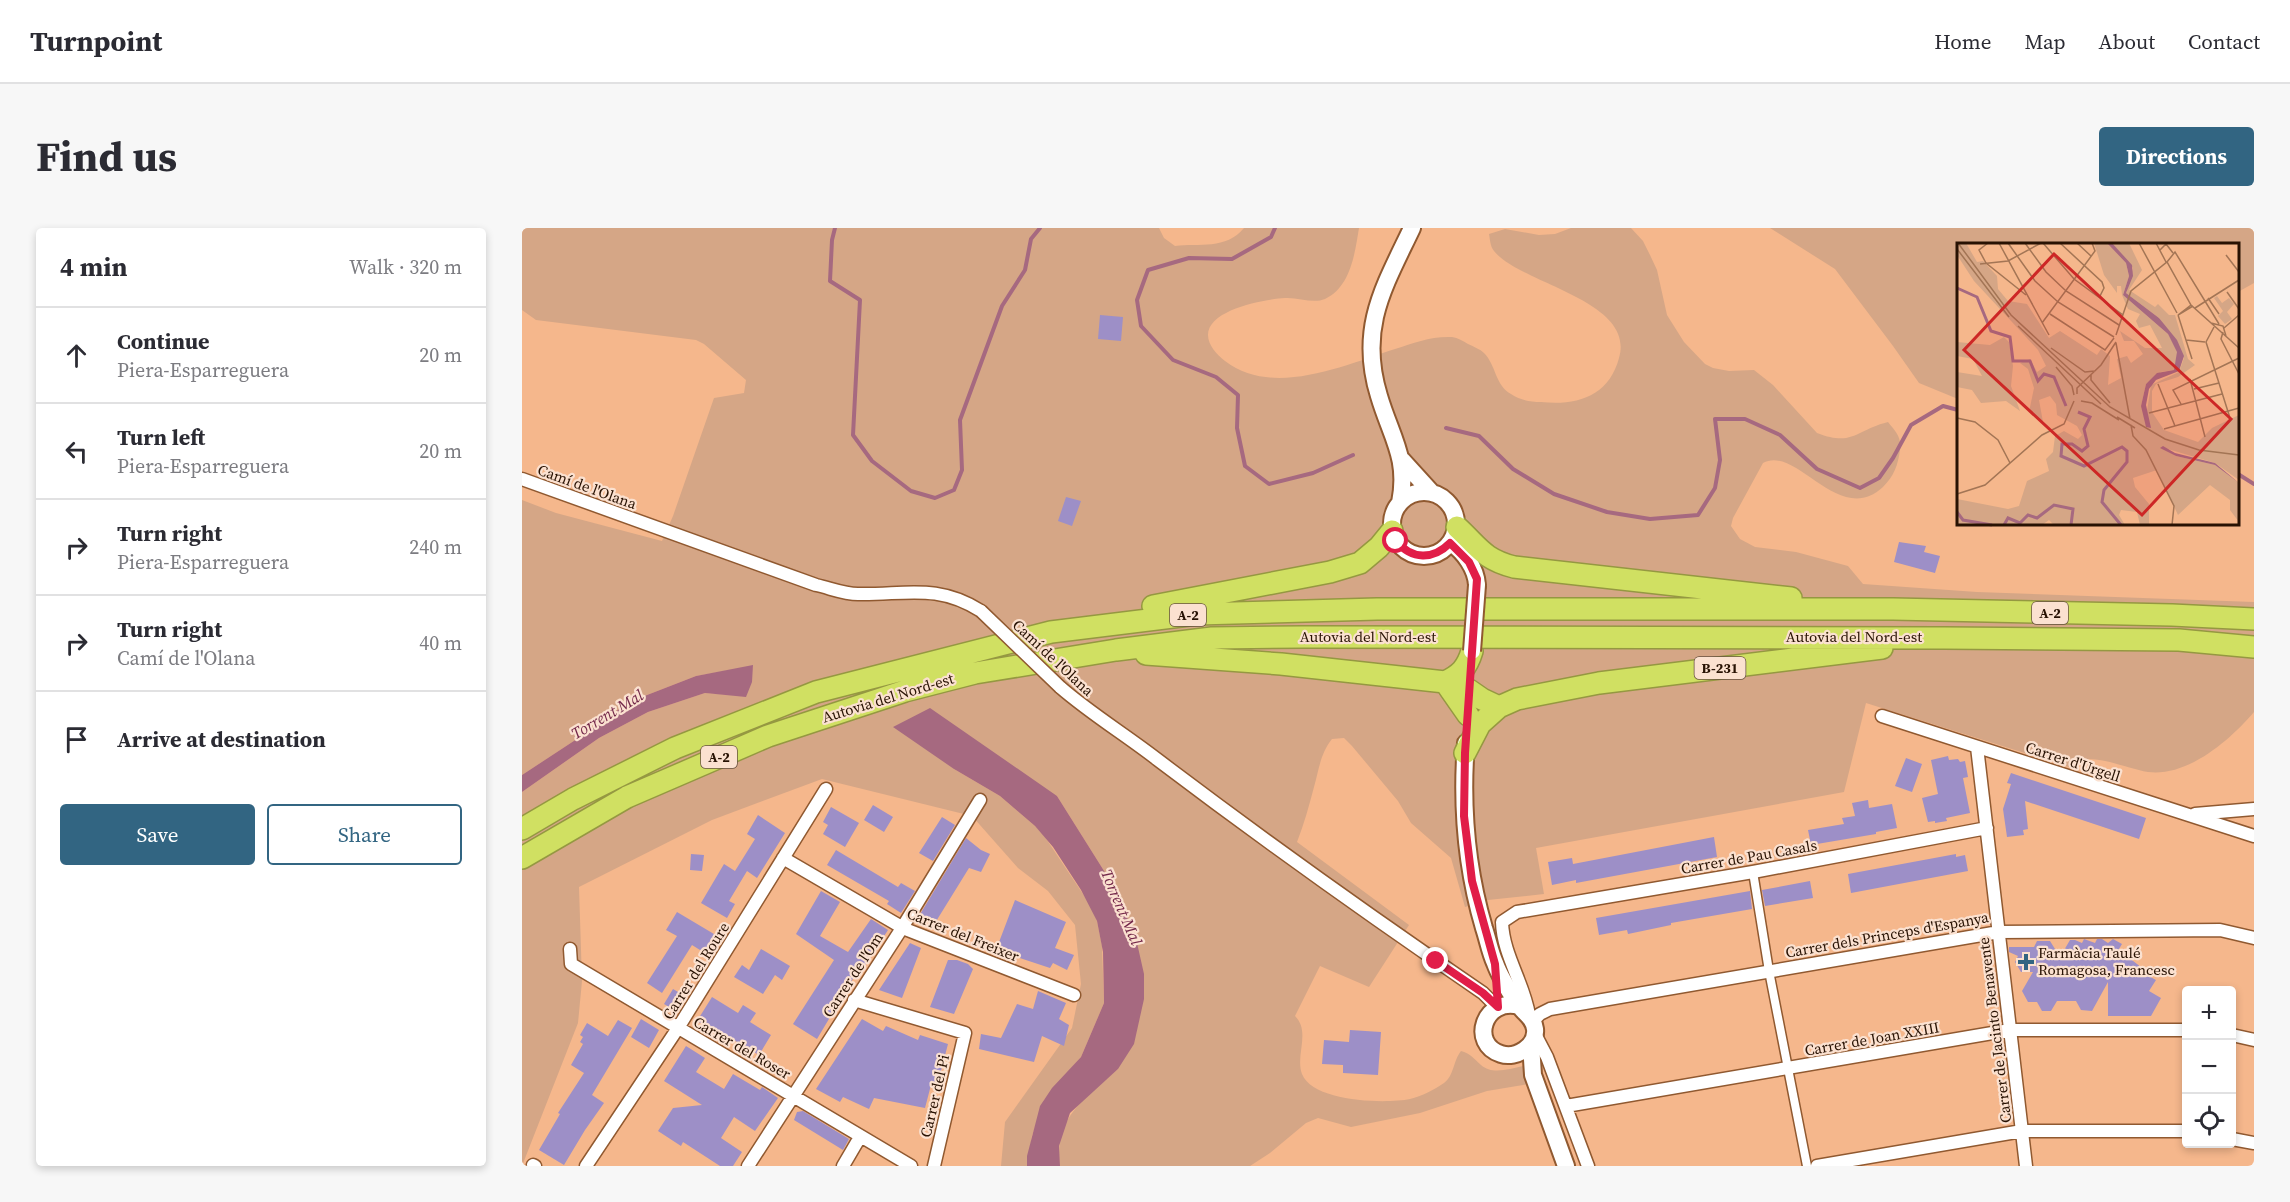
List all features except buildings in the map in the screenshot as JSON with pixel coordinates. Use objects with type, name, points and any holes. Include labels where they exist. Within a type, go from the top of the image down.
[{"type":"highway","points":[[1051,632],[1104,615],[1330,572],[1360,563],[1379,548],[1392,531]]},
{"type":"highway","points":[[1454,535],[1499,563],[1530,570],[1893,609]]},
{"type":"highway","name":"Autovia del Nord-est","points":[[522,829],[573,799],[675,748],[775,706],[856,680],[1051,632],[1197,614],[1377,609],[1893,609],[2254,619]]},
{"type":"highway","name":"Autovia del Nord-est","points":[[522,858],[627,797],[768,736],[862,704],[975,673],[1116,650],[1212,638],[2179,640],[2254,647]]},
{"type":"highway","name":"B-231","points":[[1465,753],[1480,724],[1499,707],[1517,699],[1599,683],[1858,652],[1944,638]]},
{"type":"highway","points":[[1116,650],[1156,656],[1281,664],[1445,682],[1458,676],[1471,659]]},
{"type":"highway","points":[[1445,682],[1468,715]]},
{"type":"highway","points":[[1470,690],[1499,707]]},
{"type":"main road","name":"B-231","points":[[1392,531],[1392,520],[1400,503],[1404,480],[1402,460],[1378,393],[1373,360],[1372,325],[1380,295],[1412,228]]},
{"type":"main road","name":"B-231","points":[[1402,460],[1432,493],[1447,501],[1453,508],[1454,535],[1475,573],[1477,585],[1465,753],[1464,816],[1467,854],[1478,907],[1495,964],[1529,1024],[1533,1075],[1566,1166]]},
{"type":"main road","points":[[1400,503],[1410,495],[1420,492],[1432,493]]},
{"type":"main road","points":[[1392,531],[1396,541],[1403,549],[1423,557],[1443,551],[1454,535]]},
{"type":"main road","name":"B-231","points":[[1495,964],[1497,1007],[1487,1017],[1484,1025],[1484,1038],[1494,1051],[1502,1055],[1513,1056],[1533,1075]]},
{"type":"main road","points":[[1497,1007],[1512,1005],[1529,1024],[1521,1053],[1513,1056]]},
{"type":"street","name":"Camí de l'Olana","points":[[522,479],[816,585],[855,594],[912,592],[941,594],[953,597],[981,611],[1083,707],[1151,754],[1263,840],[1483,993],[1497,1007]]},
{"type":"street","name":"Carrer d'Urgell","points":[[1882,716],[2254,836]]},
{"type":"street","name":"Carrer de Jacinto Benavente","points":[[1977,747],[2026,1166]]},
{"type":"street","name":"Carrer del Roure","points":[[586,1166],[678,1028],[826,789]]},
{"type":"street","name":"Carrer de l'Om","points":[[748,1166],[902,928],[980,800]]},
{"type":"street","points":[[2189,815],[2254,809]]},
{"type":"street","name":"Carrer de Pau Casals","points":[[1529,1024],[1526,997],[1503,938],[1502,922],[1517,912],[1753,872],[1987,828]]},
{"type":"street","name":"Carrer del Freixer","points":[[783,858],[902,928],[1074,995]]},
{"type":"street","points":[[1753,872],[1769,971],[1807,1166]]},
{"type":"street","name":"Carrer dels Princeps d'Espanya","points":[[1529,1024],[1550,1009],[1999,932],[2220,930],[2254,938]]},
{"type":"street","name":"Carrer del Roser","points":[[570,949],[571,964],[911,1166]]},
{"type":"street","name":"Carrer del Pi","points":[[854,1000],[965,1033],[934,1166]]},
{"type":"street","points":[[1529,1024],[1547,1057],[1588,1166]]},
{"type":"street","name":"Carrer de Joan XXIII","points":[[1566,1106],[2010,1030],[2182,1030]]},
{"type":"street","points":[[2236,1036],[2254,1040]]},
{"type":"street","points":[[1817,1166],[2022,1131],[2182,1131]]},
{"type":"street","points":[[843,1166],[861,1137]]},
{"type":"street","points":[[2236,1139],[2254,1143]]},
{"type":"shaded area","points":[[522,228],[1159,228],[1164,238],[1175,246],[1221,243],[1237,235],[1244,228],[1359,228],[1350,268],[1341,286],[1334,293],[1320,300],[1290,298],[1252,303],[1227,312],[1217,318],[1208,335],[1216,353],[1244,372],[1265,377],[1287,378],[1332,370],[1423,340],[1452,337],[1484,353],[1502,385],[1511,394],[1529,401],[1554,403],[1579,400],[1599,390],[1614,371],[1619,358],[1620,338],[1610,321],[1594,307],[1508,263],[1494,251],[1489,234],[1505,229],[1539,235],[1555,234],[1571,228],[1631,228],[1643,241],[1657,270],[1667,315],[1684,342],[1705,364],[1729,371],[1754,370],[1773,385],[1817,433],[1829,437],[1847,438],[1888,422],[1899,438],[1899,455],[1893,474],[1883,487],[1867,497],[1850,498],[1834,492],[1789,465],[1776,460],[1763,463],[1733,518],[1731,526],[1740,539],[1755,547],[1796,552],[1848,566],[1863,584],[1977,592],[2254,602],[2254,712],[2220,745],[2193,763],[2163,772],[2148,772],[2089,759],[2072,768],[1866,703],[1844,792],[1536,848],[1544,894],[1488,900],[1465,907],[1451,858],[1411,823],[1398,801],[1344,738],[1332,739],[1322,756],[1297,842],[1409,925],[1369,987],[1320,966],[1295,1016],[1302,1029],[1300,1067],[1302,1074],[1309,1083],[1334,1096],[1368,1101],[1399,1101],[1419,1096],[1444,1083],[1452,1072],[1461,1051],[1490,1070],[1523,1066],[1529,1084],[1487,1091],[1420,1113],[1351,1127],[1318,1118],[1306,1123],[1270,1153],[1250,1166],[1060,1166],[1059,1149],[1067,1121],[1074,1110],[1118,1069],[1106,874],[1057,796],[954,769],[1000,796],[1045,837],[1091,906],[1097,921],[1102,946],[1104,1003],[1081,1057],[1044,1100],[1032,1136],[1027,1166],[1001,1166],[1005,1122],[1072,1028],[1081,984],[1075,925],[1048,891],[1018,868],[972,816],[822,779],[712,820],[579,887],[582,981],[578,1023],[522,1166],[522,792],[599,738],[648,712],[705,693],[746,696],[753,666],[696,676],[629,702],[522,775],[522,500],[556,513],[662,541],[714,398],[744,393],[746,380],[704,344],[696,340],[536,320],[522,310]]},
{"type":"shaded area","points":[[1770,228],[2254,228],[2254,283],[2239,291],[2239,243],[1957,243],[1957,399],[1919,383],[1835,269]]},
{"type":"shaded area","points":[[753,665],[752,682],[746,697],[705,693],[648,712],[599,738],[522,792],[522,775],[629,702],[696,676]]},
{"type":"shaded area","points":[[930,708],[1057,796],[1106,874],[1135,934],[1144,974],[1144,999],[1134,1044],[1118,1069],[1070,1113],[1059,1146],[1060,1166],[1027,1166],[1027,1156],[1040,1106],[1052,1088],[1081,1057],[1104,1003],[1103,952],[1097,921],[1081,890],[1053,847],[1035,826],[1000,796],[954,769],[893,727]]},
{"type":"waterway","points":[[835,228],[832,240],[830,281],[860,300],[853,435],[872,461],[911,491],[935,498],[954,490],[962,470],[960,420],[1002,306],[1025,270],[1031,239],[1040,228]]},
{"type":"waterway","points":[[1275,228],[1271,237],[1232,259],[1189,258],[1148,270],[1137,300],[1141,326],[1173,360],[1216,377],[1238,395],[1237,428],[1245,466],[1269,484],[1313,473],[1353,455]]},
{"type":"waterway","points":[[1446,428],[1479,436],[1513,469],[1554,494],[1607,512],[1650,519],[1698,515],[1715,488],[1720,460],[1715,419],[1745,419],[1780,435],[1817,469],[1860,488],[1879,478],[1911,425],[1943,406],[1957,410]]},
{"type":"waterway","points":[[2239,475],[2254,484]]},
{"type":"place","name":"Farmàcia Taulé Romagosa, Francesc","points":[[2026,962]]},
{"type":"route","points":[[1396,541],[1403,549],[1423,557],[1443,551],[1450,543],[1469,562],[1477,579],[1465,753],[1464,816],[1472,881],[1495,964],[1498,1007],[1483,993],[1436,961]]},
{"type":"water label","name":"Torrent Mal","points":[[607,714]]},
{"type":"water label","name":"Torrent Mal","points":[[1122,907]]}]
